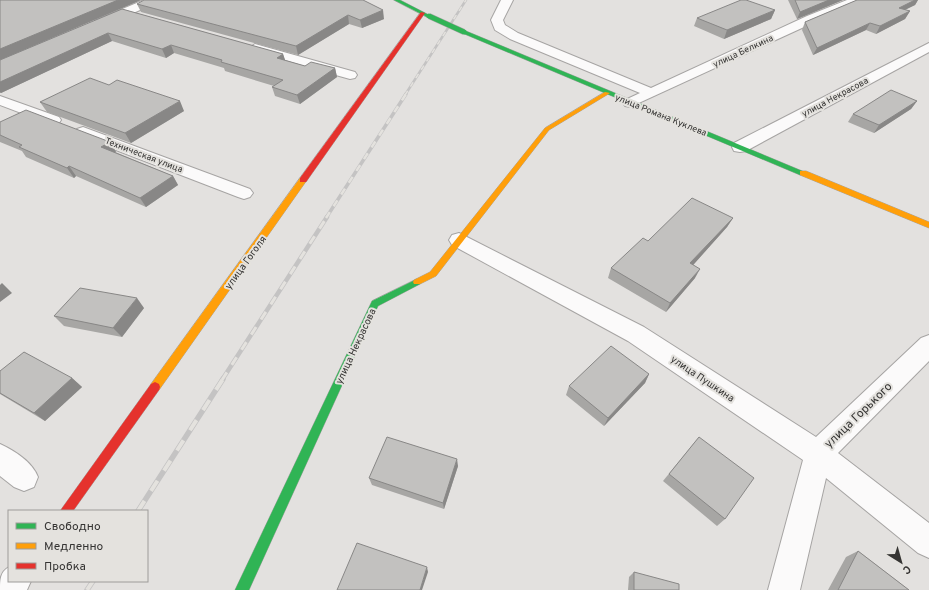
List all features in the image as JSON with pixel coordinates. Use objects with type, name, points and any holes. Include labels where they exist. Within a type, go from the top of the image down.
[{"type":"street","points":[[88,28],[154,0]]},
{"type":"street","name":"улица Романа Куклева","points":[[396,0],[464,32],[607,94],[929,225]]},
{"type":"street","points":[[507,0],[497,20],[499,27],[514,36],[652,93]]},
{"type":"street","name":"улица Белкина","points":[[630,103],[811,19],[857,0]]},
{"type":"street","points":[[125,12],[147,19]]},
{"type":"street","name":"улица Гоголя","points":[[67,510],[426,15]]},
{"type":"street","points":[[245,46],[350,74]]},
{"type":"street","name":"улица Некрасова","points":[[740,147],[929,47]]},
{"type":"street","name":"улица Некрасова","points":[[242,590],[375,304],[433,274],[547,130],[607,94]]},
{"type":"street","name":"Техническая улица","points":[[0,100],[244,193]]},
{"type":"street","name":"улица Пушкина","points":[[459,240],[636,334],[818,454],[929,542]]},
{"type":"street","name":"улица Горького","points":[[784,590],[818,454],[929,345]]},
{"type":"street","points":[[0,458],[24,477]]},
{"type":"building","points":[[0,0],[118,0],[0,49]]},
{"type":"building","points":[[144,0],[363,0],[383,10],[360,20],[348,15],[296,46],[137,4]]},
{"type":"building","points":[[741,0],[746,0],[775,10],[727,30],[697,18]]},
{"type":"building","points":[[795,0],[829,0],[800,12]]},
{"type":"building","points":[[857,0],[915,0],[899,8],[910,11],[880,26],[870,23],[817,48],[805,22]]},
{"type":"building","points":[[122,9],[283,54],[277,58],[305,66],[311,62],[335,68],[297,95],[272,87],[283,80],[221,62],[222,60],[171,45],[162,49],[108,33],[0,82],[0,60]]},
{"type":"building","points":[[90,78],[109,85],[117,80],[180,101],[125,133],[40,102]]},
{"type":"building","points":[[891,90],[917,101],[879,125],[853,114]]},
{"type":"building","points":[[26,110],[110,142],[101,147],[173,176],[140,198],[69,166],[67,168],[19,147],[22,145],[0,135],[0,122]]},
{"type":"building","points":[[692,198],[733,218],[690,263],[700,269],[670,303],[611,268],[643,238],[648,241]]},
{"type":"building","points":[[80,288],[137,298],[113,328],[54,316]]},
{"type":"building","points":[[611,346],[649,374],[608,418],[569,386]]},
{"type":"building","points":[[24,352],[72,378],[34,413],[0,393],[0,371]]},
{"type":"building","points":[[387,437],[457,459],[443,503],[369,478]]},
{"type":"building","points":[[699,437],[754,478],[725,519],[669,474]]},
{"type":"building","points":[[357,543],[427,567],[420,590],[337,590]]},
{"type":"building","points":[[858,551],[909,590],[838,590]]},
{"type":"building","points":[[634,572],[679,584],[679,590],[634,590]]},
{"type":"railway","points":[[405,95],[466,0]]},
{"type":"railway","points":[[326,218],[406,94]]},
{"type":"railway","points":[[222,380],[327,217]]},
{"type":"railway","points":[[139,510],[223,379]]},
{"type":"railway","points":[[87,590],[92,582]]},
{"type":"traffic: fast","points":[[396,0],[429,16]]},
{"type":"traffic: fast","points":[[429,16],[464,32]]},
{"type":"traffic: fast","points":[[464,32],[803,173]]},
{"type":"traffic: fast","points":[[242,590],[375,304],[417,282]]},
{"type":"traffic: slow","points":[[417,282],[433,274],[547,129],[607,93]]},
{"type":"traffic: slow","points":[[803,173],[929,225]]},
{"type":"traffic: slow","points":[[155,387],[303,180]]},
{"type":"traffic: jam","points":[[303,180],[423,13]]},
{"type":"traffic: jam","points":[[67,510],[155,387]]}]
